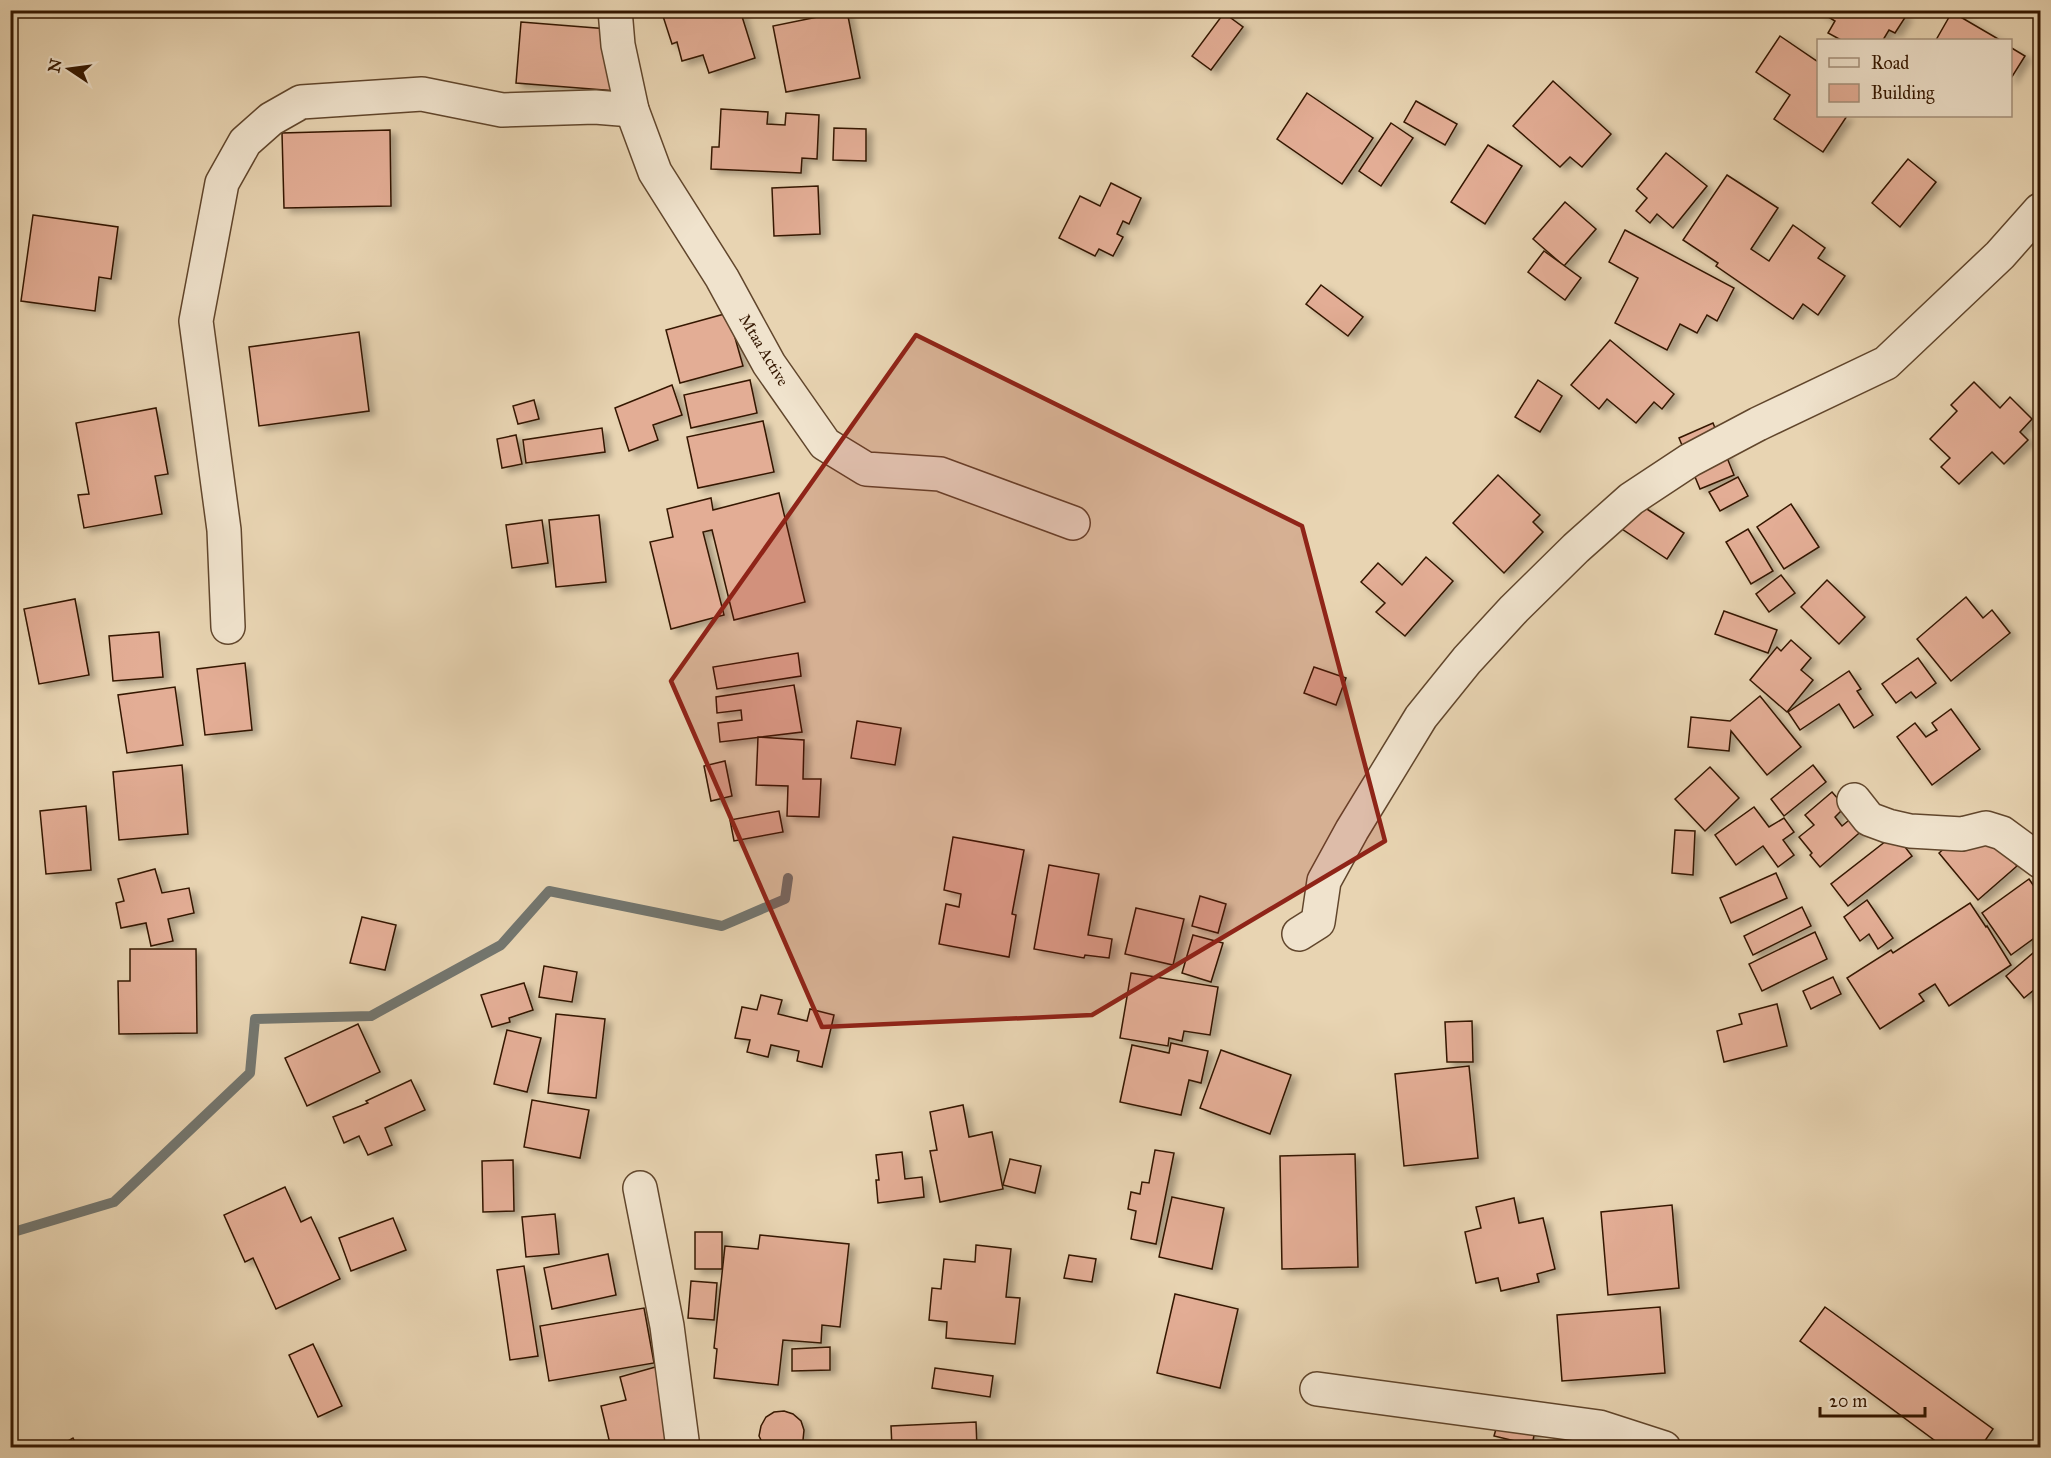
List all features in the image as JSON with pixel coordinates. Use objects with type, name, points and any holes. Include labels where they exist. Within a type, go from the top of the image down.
[{"type":"street","name":"Mtaa Active","points":[[615,10],[618,45],[632,110],[655,172],[722,278],[769,364],[825,444],[866,469],[940,474],[1073,523]]},
{"type":"street","points":[[228,627],[224,530],[196,321],[222,183],[245,142],[271,119],[302,102],[422,94],[502,110],[595,107],[632,110]]},
{"type":"street","points":[[1299,934],[1318,922],[1324,881],[1352,830],[1421,717],[1467,660],[1545,578],[1631,499],[1690,460],[1758,424],[1886,363],[2000,255],[2040,210]]},
{"type":"street","points":[[1854,800],[1869,819],[1910,831],[1962,834],[1986,828],[2002,833],[2040,861]]},
{"type":"street","points":[[640,1188],[668,1326],[684,1448]]},
{"type":"street","points":[[1317,1389],[1599,1427],[1664,1448]]},
{"type":"highlighted area","points":[[916,335],[1302,526],[1385,841],[1092,1015],[822,1027],[671,681]]},
{"type":"building","points":[[661,10],[740,10],[755,58],[709,73],[703,55],[682,61],[677,42],[672,44]]},
{"type":"building","points":[[1817,10],[1897,10],[1906,16],[1895,33],[1889,30],[1884,39],[1839,39],[1828,33],[1835,21]]},
{"type":"building","points":[[847,11],[860,78],[786,92],[773,26]]},
{"type":"building","points":[[1952,12],[1998,39],[1937,39]]},
{"type":"building","points":[[1224,13],[1243,27],[1211,70],[1192,56]]},
{"type":"building","points":[[521,22],[621,30],[617,91],[516,83]]},
{"type":"building","points":[[1780,36],[1817,61],[1817,117],[1846,117],[1823,152],[1774,119],[1790,95],[1756,72]]},
{"type":"building","points":[[2012,48],[2025,56],[2012,77]]},
{"type":"building","points":[[1553,81],[1611,134],[1582,167],[1570,157],[1560,167],[1513,126]]},
{"type":"building","points":[[1307,93],[1373,138],[1342,184],[1277,139]]},
{"type":"building","points":[[1416,101],[1457,124],[1445,145],[1404,122]]},
{"type":"building","points":[[721,109],[768,112],[767,124],[785,125],[786,113],[819,115],[817,159],[802,158],[801,173],[711,169],[712,147],[719,147]]},
{"type":"building","points":[[1391,123],[1413,138],[1381,186],[1359,171]]},
{"type":"building","points":[[834,128],[866,129],[866,161],[833,160]]},
{"type":"building","points":[[390,130],[391,206],[284,208],[282,133]]},
{"type":"building","points":[[1488,145],[1522,166],[1485,224],[1451,202]]},
{"type":"building","points":[[1666,153],[1707,186],[1673,228],[1657,214],[1650,223],[1636,211],[1647,198],[1637,189]]},
{"type":"building","points":[[1908,159],[1936,182],[1900,227],[1872,203]]},
{"type":"building","points":[[1727,175],[1778,208],[1751,249],[1769,261],[1793,225],[1825,248],[1818,258],[1845,276],[1818,315],[1803,304],[1793,319],[1716,266],[1718,263],[1683,240]]},
{"type":"building","points":[[1111,183],[1141,198],[1129,224],[1123,221],[1117,234],[1123,237],[1113,256],[1099,249],[1095,256],[1059,238],[1080,196],[1100,206]]},
{"type":"building","points":[[818,186],[820,234],[774,236],[772,188]]},
{"type":"building","points":[[1565,202],[1596,229],[1564,266],[1533,239]]},
{"type":"building","points":[[33,215],[118,227],[111,279],[99,277],[95,311],[21,301]]},
{"type":"building","points":[[1625,230],[1734,288],[1717,321],[1707,315],[1697,333],[1680,324],[1667,350],[1615,323],[1638,278],[1609,262]]},
{"type":"building","points":[[1544,251],[1581,278],[1565,300],[1528,272]]},
{"type":"building","points":[[1321,285],[1363,317],[1348,336],[1306,304]]},
{"type":"building","points":[[728,313],[743,366],[680,383],[666,330]]},
{"type":"building","points":[[359,332],[369,411],[259,426],[249,347]]},
{"type":"building","points":[[1610,340],[1674,394],[1662,409],[1654,402],[1636,423],[1607,399],[1599,409],[1571,385]]},
{"type":"building","points":[[750,380],[757,413],[691,428],[684,395]]},
{"type":"building","points":[[1538,380],[1562,396],[1540,432],[1515,417]]},
{"type":"building","points":[[1974,382],[2000,408],[2010,397],[2032,419],[2020,432],[2028,440],[2004,464],[1992,452],[1959,484],[1941,467],[1950,458],[1930,439],[1957,411],[1951,405]]},
{"type":"building","points":[[672,385],[682,415],[653,425],[658,440],[629,451],[615,408]]},
{"type":"building","points":[[534,400],[539,419],[518,424],[513,406]]},
{"type":"building","points":[[156,408],[168,474],[155,476],[162,514],[84,528],[78,495],[89,494],[76,423]]},
{"type":"building","points":[[763,421],[774,472],[698,488],[687,437]]},
{"type":"building","points":[[1713,423],[1734,475],[1700,489],[1679,438]]},
{"type":"building","points":[[602,428],[605,452],[526,463],[523,440]]},
{"type":"building","points":[[516,435],[522,464],[502,468],[497,439]]},
{"type":"building","points":[[1498,475],[1540,515],[1533,522],[1543,532],[1504,573],[1453,523]]},
{"type":"building","points":[[1738,477],[1748,496],[1720,511],[1709,492]]},
{"type":"building","points":[[779,493],[805,602],[734,620],[712,530],[703,532],[724,615],[671,629],[650,542],[673,537],[667,509],[711,498],[713,510]]},
{"type":"building","points":[[1633,500],[1684,533],[1667,559],[1616,525]]},
{"type":"building","points":[[1791,504],[1819,547],[1784,569],[1757,527]]},
{"type":"building","points":[[599,515],[606,582],[556,587],[549,520]]},
{"type":"building","points":[[542,520],[548,563],[512,568],[506,525]]},
{"type":"building","points":[[1748,529],[1773,571],[1751,584],[1726,542]]},
{"type":"building","points":[[1426,557],[1453,581],[1405,636],[1376,612],[1385,603],[1361,582],[1378,563],[1402,585]]},
{"type":"building","points":[[1781,575],[1795,593],[1769,612],[1756,594]]},
{"type":"building","points":[[1827,580],[1865,617],[1839,644],[1801,607]]},
{"type":"building","points":[[1966,597],[1983,618],[1992,610],[2010,633],[1951,681],[1917,639]]},
{"type":"building","points":[[75,599],[89,675],[39,684],[24,609]]},
{"type":"building","points":[[1724,611],[1777,630],[1768,653],[1715,634]]},
{"type":"building","points":[[159,632],[163,677],[113,681],[109,636]]},
{"type":"building","points":[[1791,640],[1811,658],[1801,670],[1813,680],[1787,712],[1750,680],[1777,647],[1781,651]]},
{"type":"building","points":[[798,653],[801,676],[717,689],[713,667]]},
{"type":"building","points":[[1918,658],[1936,683],[1916,698],[1911,692],[1896,703],[1882,684]]},
{"type":"building","points":[[245,663],[252,730],[205,735],[197,669]]},
{"type":"building","points":[[1314,667],[1346,678],[1336,705],[1304,693]]},
{"type":"building","points":[[1849,671],[1861,689],[1857,691],[1873,715],[1854,728],[1839,704],[1800,730],[1788,712]]},
{"type":"building","points":[[794,685],[802,732],[720,742],[718,723],[742,720],[741,710],[717,713],[716,697]]},
{"type":"building","points":[[175,687],[183,745],[127,753],[118,695]]},
{"type":"building","points":[[1760,696],[1801,747],[1767,775],[1731,731],[1729,751],[1688,747],[1691,717],[1730,721]]},
{"type":"building","points":[[1951,709],[1980,749],[1932,785],[1897,737],[1915,723],[1926,737],[1937,730],[1932,723]]},
{"type":"building","points":[[857,721],[901,728],[895,765],[851,758]]},
{"type":"building","points":[[758,737],[804,740],[803,779],[821,779],[819,817],[787,816],[788,786],[756,785]]},
{"type":"building","points":[[725,761],[732,796],[711,801],[704,766]]},
{"type":"building","points":[[182,765],[188,834],[119,840],[113,772]]},
{"type":"building","points":[[1813,765],[1826,782],[1784,816],[1771,799]]},
{"type":"building","points":[[1710,767],[1739,798],[1705,831],[1675,799]]},
{"type":"building","points":[[1832,792],[1845,807],[1835,817],[1842,826],[1854,816],[1865,828],[1820,867],[1799,837],[1814,825],[1805,815]]},
{"type":"building","points":[[86,806],[91,870],[46,874],[40,811]]},
{"type":"building","points":[[1754,807],[1769,827],[1784,818],[1794,832],[1783,840],[1794,855],[1778,867],[1763,846],[1736,865],[1715,835]]},
{"type":"building","points":[[779,811],[783,832],[734,841],[730,820]]},
{"type":"building","points":[[1978,819],[2017,866],[1978,900],[1939,853]]},
{"type":"building","points":[[1675,830],[1695,831],[1693,875],[1672,873]]},
{"type":"building","points":[[1895,834],[1912,856],[1848,906],[1831,884]]},
{"type":"building","points":[[953,837],[1024,850],[1012,914],[1016,915],[1009,957],[939,944],[946,904],[959,907],[961,894],[944,890]]},
{"type":"building","points":[[1049,865],[1099,874],[1088,935],[1112,939],[1109,958],[1085,955],[1084,958],[1034,949]]},
{"type":"building","points":[[155,869],[162,893],[189,888],[194,913],[168,919],[173,941],[151,946],[146,923],[121,928],[116,903],[124,901],[118,879]]},
{"type":"building","points":[[1776,873],[1787,898],[1731,923],[1720,898]]},
{"type":"building","points":[[2029,879],[2040,895],[2040,934],[2011,955],[1982,913]]},
{"type":"building","points":[[1200,896],[1226,904],[1218,933],[1192,926]]},
{"type":"building","points":[[1867,900],[1893,938],[1878,949],[1869,934],[1860,941],[1844,917]]},
{"type":"building","points":[[1970,903],[2011,965],[1949,1006],[1935,984],[1919,994],[1924,1001],[1880,1029],[1847,978],[1891,950],[1893,953]]},
{"type":"building","points":[[1802,907],[1811,926],[1753,955],[1744,936]]},
{"type":"building","points":[[1136,908],[1184,919],[1173,965],[1125,954]]},
{"type":"building","points":[[362,917],[396,925],[385,970],[350,963]]},
{"type":"building","points":[[1815,932],[1827,959],[1762,991],[1749,964]]},
{"type":"building","points":[[1193,935],[1223,943],[1211,982],[1182,973]]},
{"type":"building","points":[[2040,947],[2040,985],[2024,998],[2006,976]]},
{"type":"building","points":[[130,949],[196,949],[197,1033],[119,1034],[118,981],[130,981]]},
{"type":"building","points":[[544,966],[577,972],[572,1002],[539,997]]},
{"type":"building","points":[[1131,973],[1218,987],[1210,1035],[1184,1031],[1182,1041],[1169,1038],[1168,1046],[1120,1038]]},
{"type":"building","points":[[1833,977],[1841,994],[1811,1009],[1803,991]]},
{"type":"building","points":[[524,983],[533,1010],[509,1018],[510,1022],[492,1027],[481,995]]},
{"type":"building","points":[[761,995],[782,1000],[778,1014],[807,1021],[810,1009],[834,1015],[822,1067],[797,1061],[799,1051],[771,1045],[768,1057],[747,1052],[750,1040],[735,1038],[742,1007],[757,1010]]},
{"type":"building","points":[[1777,1004],[1787,1046],[1724,1062],[1717,1031],[1742,1024],[1739,1014]]},
{"type":"building","points":[[556,1014],[605,1019],[596,1098],[548,1093]]},
{"type":"building","points":[[1472,1021],[1473,1062],[1447,1062],[1445,1022]]},
{"type":"building","points":[[358,1024],[380,1072],[307,1106],[285,1058]]},
{"type":"building","points":[[507,1030],[541,1038],[527,1092],[494,1084]]},
{"type":"building","points":[[1171,1043],[1208,1051],[1201,1083],[1189,1080],[1181,1115],[1120,1102],[1132,1045],[1169,1053]]},
{"type":"building","points":[[1221,1050],[1291,1075],[1270,1134],[1200,1108]]},
{"type":"building","points":[[1469,1066],[1478,1158],[1404,1166],[1395,1074]]},
{"type":"building","points":[[411,1080],[425,1110],[385,1128],[392,1145],[368,1155],[359,1136],[344,1143],[333,1117],[368,1103],[366,1101]]},
{"type":"building","points":[[532,1100],[589,1110],[580,1158],[524,1147]]},
{"type":"building","points":[[963,1105],[969,1137],[992,1132],[1003,1189],[940,1202],[930,1151],[937,1150],[930,1112]]},
{"type":"building","points":[[1155,1150],[1174,1153],[1156,1244],[1131,1239],[1136,1211],[1128,1209],[1131,1192],[1140,1194],[1142,1182],[1149,1183]]},
{"type":"building","points":[[902,1152],[905,1179],[922,1177],[924,1197],[878,1203],[876,1180],[879,1180],[876,1155]]},
{"type":"building","points":[[1355,1154],[1358,1267],[1282,1269],[1280,1156]]},
{"type":"building","points":[[1010,1159],[1041,1166],[1035,1193],[1003,1185]]},
{"type":"building","points":[[513,1160],[514,1211],[483,1212],[482,1161]]},
{"type":"building","points":[[285,1187],[301,1222],[311,1217],[340,1279],[276,1309],[253,1258],[245,1262],[224,1215]]},
{"type":"building","points":[[1172,1197],[1224,1208],[1212,1269],[1159,1257]]},
{"type":"building","points":[[1514,1198],[1519,1223],[1543,1218],[1555,1269],[1537,1274],[1539,1282],[1501,1291],[1498,1278],[1476,1283],[1465,1232],[1481,1228],[1476,1207]]},
{"type":"building","points":[[1672,1205],[1679,1288],[1608,1295],[1601,1212]]},
{"type":"building","points":[[555,1214],[559,1254],[526,1257],[522,1217]]},
{"type":"building","points":[[393,1218],[406,1250],[351,1271],[339,1238]]},
{"type":"building","points":[[695,1232],[722,1232],[722,1269],[695,1269]]},
{"type":"building","points":[[760,1235],[849,1244],[840,1327],[822,1325],[821,1343],[783,1340],[778,1385],[714,1378],[717,1349],[714,1348],[725,1246],[758,1249]]},
{"type":"building","points":[[976,1245],[1011,1249],[1006,1297],[1020,1298],[1015,1344],[946,1338],[947,1322],[929,1320],[932,1288],[941,1289],[944,1259],[975,1262]]},
{"type":"building","points":[[608,1254],[616,1295],[552,1309],[544,1268]]},
{"type":"building","points":[[1069,1255],[1096,1259],[1092,1282],[1064,1278]]},
{"type":"building","points":[[524,1266],[538,1356],[510,1360],[497,1270]]},
{"type":"building","points":[[691,1281],[717,1283],[714,1320],[688,1318]]},
{"type":"building","points":[[1175,1294],[1238,1309],[1220,1388],[1157,1373]]},
{"type":"building","points":[[1660,1307],[1665,1373],[1562,1381],[1557,1315]]},
{"type":"building","points":[[1825,1307],[1993,1429],[1980,1448],[1945,1448],[1800,1341]]},
{"type":"building","points":[[644,1308],[654,1363],[549,1381],[540,1326]]},
{"type":"building","points":[[313,1344],[342,1406],[318,1417],[289,1355]]},
{"type":"building","points":[[830,1347],[830,1370],[792,1371],[792,1349]]},
{"type":"building","points":[[666,1364],[681,1448],[611,1448],[601,1406],[626,1400],[620,1377]]},
{"type":"building","points":[[935,1368],[993,1376],[990,1397],[932,1388]]},
{"type":"building","points":[[784,1411],[793,1414],[801,1421],[804,1430],[799,1448],[765,1448],[759,1436],[761,1426],[766,1417],[774,1412]]},
{"type":"building","points":[[976,1422],[977,1448],[892,1448],[891,1426]]},
{"type":"building","points":[[1498,1422],[1535,1431],[1532,1445],[1494,1436]]},
{"type":"building","points":[[73,1438],[78,1448],[56,1448]]},
{"type":"waterway","points":[[10,1233],[114,1202],[250,1073],[255,1019],[371,1016],[501,945],[549,891],[722,926],[785,899],[788,878]]}]
